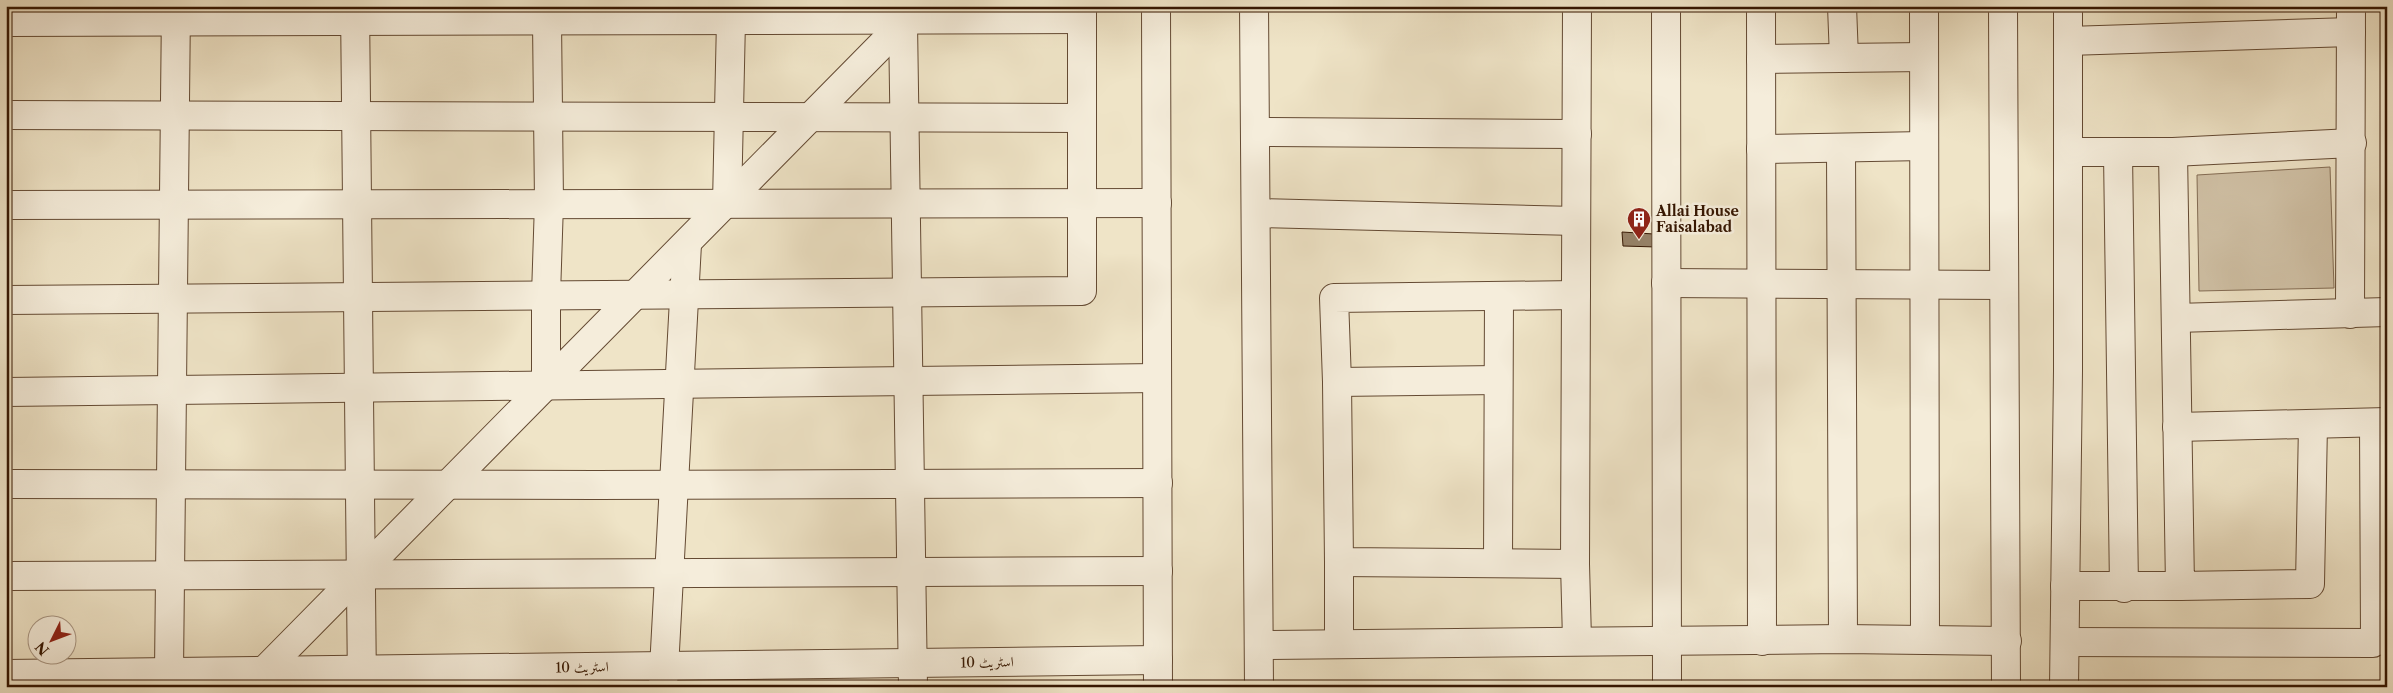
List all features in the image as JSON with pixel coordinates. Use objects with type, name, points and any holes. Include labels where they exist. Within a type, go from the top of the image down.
[{"type":"street","points":[[1156,6],[1158,687]]},
{"type":"street","points":[[1254,6],[1259,687]]},
{"type":"street","points":[[1576,640],[1577,6]]},
{"type":"street","points":[[1666,6],[1667,687]]},
{"type":"street","points":[[1761,6],[1762,641]]},
{"type":"street","points":[[1842,6],[1844,58]]},
{"type":"street","points":[[1924,6],[1925,640]]},
{"type":"street","points":[[2003,6],[2006,687]]},
{"type":"street","points":[[2064,687],[2066,642],[2069,152],[2068,6]]},
{"type":"street","points":[[6,22],[176,14],[356,14],[547,21],[656,13],[731,20],[871,13],[910,16],[1082,13],[1082,291],[6,300]]},
{"type":"street","points":[[169,672],[176,14]]},
{"type":"street","points":[[356,14],[362,678]]},
{"type":"street","points":[[256,679],[910,16]]},
{"type":"street","points":[[910,16],[905,118],[913,675]]},
{"type":"street","points":[[2068,41],[2351,19],[2350,314]]},
{"type":"street","points":[[727,203],[731,20]]},
{"type":"street","points":[[546,386],[549,203],[547,21]]},
{"type":"street","points":[[1761,59],[1924,57]]},
{"type":"street","points":[[6,115],[1082,118]]},
{"type":"street","points":[[1255,132],[1576,134]]},
{"type":"street","points":[[2069,152],[2174,152],[2352,143]]},
{"type":"street","points":[[1761,149],[1924,146]]},
{"type":"street","points":[[1841,149],[1840,284],[1843,639]]},
{"type":"street","points":[[2174,152],[2180,586]]},
{"type":"street","points":[[2118,153],[2124,588]]},
{"type":"street","points":[[6,205],[174,203],[1157,203]]},
{"type":"street","points":[[1256,213],[1576,221]]},
{"type":"street","points":[[664,676],[686,244]]},
{"type":"street","points":[[1666,283],[2003,285]]},
{"type":"street","points":[[1339,644],[1337,382],[1334,298],[1576,295]]},
{"type":"street","points":[[1498,296],[1498,563]]},
{"type":"street","points":[[2176,318],[2387,312]]},
{"type":"street","points":[[6,392],[1157,378]]},
{"type":"street","points":[[1337,382],[1498,380]]},
{"type":"street","points":[[2066,642],[2368,644],[2376,638],[2380,422],[2177,427]]},
{"type":"street","points":[[2065,586],[2124,588],[2310,584],[2313,424]]},
{"type":"street","points":[[6,484],[674,485],[1158,483]]},
{"type":"street","points":[[1338,562],[1575,564]]},
{"type":"street","points":[[6,576],[1158,570]]},
{"type":"street","points":[[1260,645],[1576,640],[1762,641],[1843,639],[2006,641]]},
{"type":"street","name":"اسٹریٹ 10","points":[[6,674],[169,672],[256,679],[913,675],[1158,660]]},
{"type":"shaded area","points":[[2330,167],[2334,288],[2199,291],[2197,175]]},
{"type":"building","name":"Allai House Faisalabad","points":[[1622,232],[1654,234],[1657,247],[1623,246]]},
{"type":"place","name":"Allai House Faisalabad","points":[[1639,240]]}]
